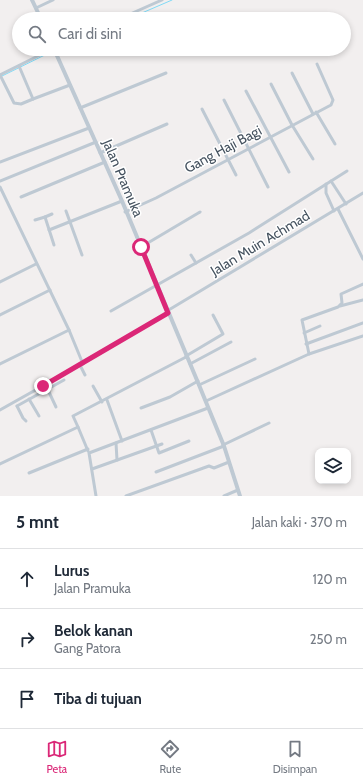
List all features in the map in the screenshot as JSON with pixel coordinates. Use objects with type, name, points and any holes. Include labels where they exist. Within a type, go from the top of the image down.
[{"type":"street","points":[[32,0],[38,12]]},
{"type":"street","points":[[36,8],[53,0]]},
{"type":"street","points":[[135,12],[162,0]]},
{"type":"street","points":[[40,56],[1,76],[14,104],[21,104],[70,85]]},
{"type":"street","name":"Jalan Pramuka","points":[[56,56],[105,162],[186,357],[199,383],[229,462],[240,496]]},
{"type":"street","name":"Gang Haji Bagi","points":[[125,212],[156,198],[331,104],[333,100],[317,64]]},
{"type":"street","points":[[19,67],[33,99]]},
{"type":"street","points":[[80,108],[166,73]]},
{"type":"street","points":[[292,73],[314,113],[335,144]]},
{"type":"street","points":[[271,84],[292,125],[313,159]]},
{"type":"street","points":[[246,91],[289,172]]},
{"type":"street","points":[[224,100],[268,187]]},
{"type":"street","points":[[202,109],[236,175]]},
{"type":"street","points":[[100,153],[166,124]]},
{"type":"street","points":[[0,162],[89,128]]},
{"type":"street","points":[[0,181],[96,142]]},
{"type":"street","points":[[21,196],[105,162]]},
{"type":"street","points":[[111,311],[250,233],[347,171]]},
{"type":"street","points":[[331,181],[346,204]]},
{"type":"street","points":[[326,184],[326,193],[363,259]]},
{"type":"street","points":[[0,187],[69,330],[86,375]]},
{"type":"street","name":"Jalan Muin Achmad","points":[[0,410],[81,365],[363,193]]},
{"type":"street","points":[[49,230],[122,202]]},
{"type":"street","points":[[66,211],[82,255]]},
{"type":"street","points":[[141,247],[200,212]]},
{"type":"street","points":[[35,220],[52,214]]},
{"type":"street","points":[[45,217],[54,245]]},
{"type":"street","points":[[191,255],[196,263]]},
{"type":"street","points":[[0,282],[36,264]]},
{"type":"street","points":[[340,306],[343,301],[342,294],[363,284]]},
{"type":"street","points":[[0,315],[50,290]]},
{"type":"street","points":[[309,354],[301,321],[303,318],[363,300]]},
{"type":"street","points":[[96,496],[88,451],[73,416],[107,400],[186,357],[223,334],[213,314]]},
{"type":"street","points":[[306,344],[363,323]]},
{"type":"street","points":[[304,333],[320,326]]},
{"type":"street","points":[[0,364],[69,330]]},
{"type":"street","points":[[206,401],[309,354],[363,336]]},
{"type":"street","points":[[190,364],[231,342]]},
{"type":"street","points":[[141,408],[170,397],[255,359]]},
{"type":"street","points":[[17,406],[64,380]]},
{"type":"street","points":[[51,382],[54,386]]},
{"type":"street","points":[[43,386],[56,406]]},
{"type":"street","points":[[92,386],[102,402]]},
{"type":"street","points":[[27,395],[39,416]]},
{"type":"street","points":[[107,400],[122,441]]},
{"type":"street","points":[[15,402],[26,421]]},
{"type":"street","points":[[29,473],[88,451],[122,441],[208,408]]},
{"type":"street","points":[[156,472],[223,446],[269,423]]},
{"type":"street","points":[[0,464],[78,427]]},
{"type":"street","points":[[151,430],[159,453],[189,441]]},
{"type":"street","points":[[116,443],[117,460]]},
{"type":"street","points":[[92,469],[162,444]]},
{"type":"street","points":[[126,496],[209,466],[214,468],[229,462]]},
{"type":"street","points":[[224,496],[238,490]]},
{"type":"waterway","points":[[144,12],[172,0]]},
{"type":"waterway","points":[[2,76],[43,56]]},
{"type":"route","points":[[43,386],[168,313],[141,247]]}]
